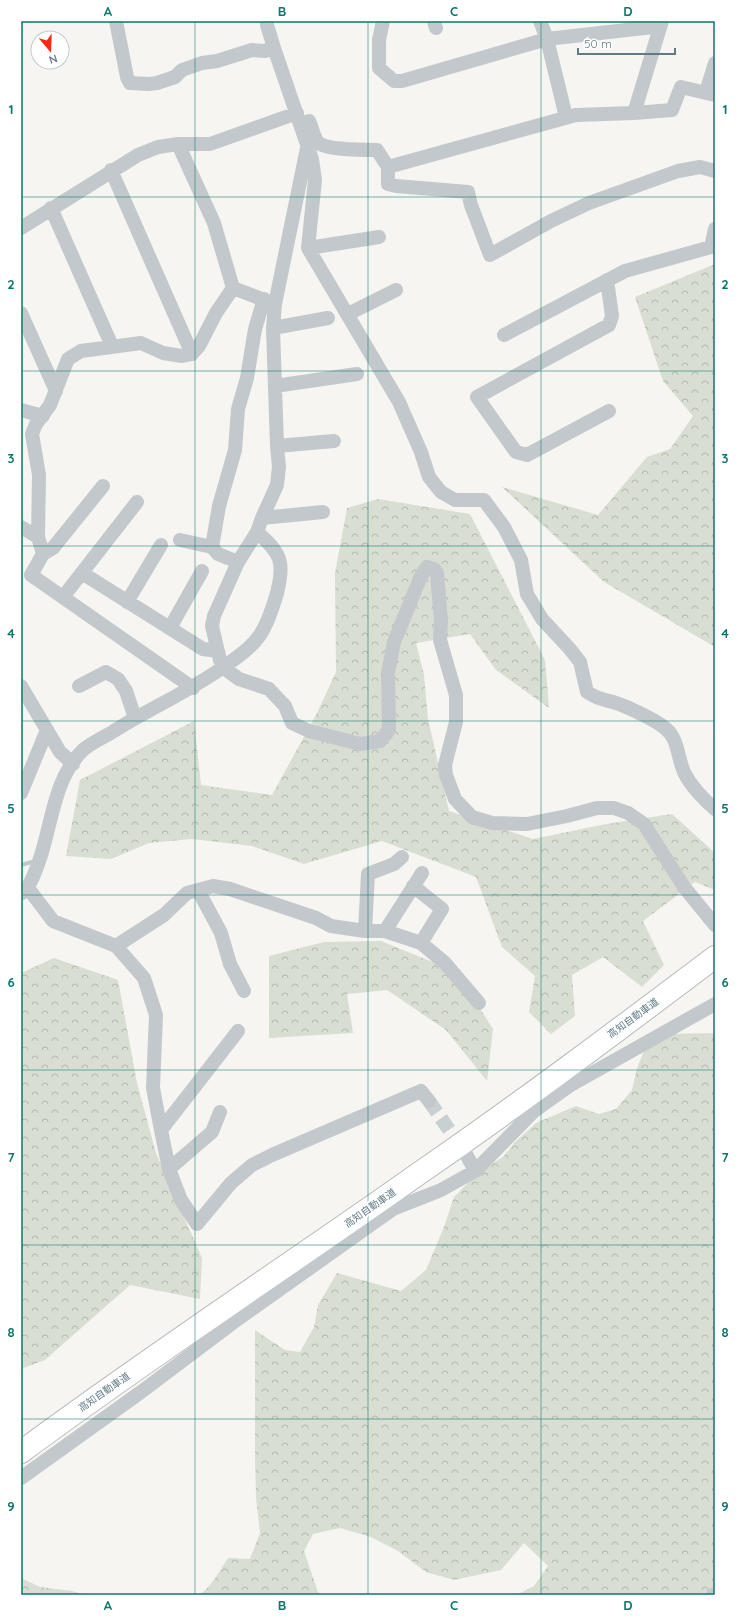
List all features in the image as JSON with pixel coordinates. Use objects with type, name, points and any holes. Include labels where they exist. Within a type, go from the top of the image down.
[{"type":"highway","name":"高知自動車道","points":[[21,1437],[95,1383],[437,1148],[715,945]]},
{"type":"highway","name":"高知自動車道","points":[[21,1452],[135,1370],[423,1171],[715,957]]},
{"type":"street","points":[[116,21],[127,77],[130,83],[157,83],[174,77],[182,70],[202,63],[217,61],[252,50],[265,51],[274,48]]},
{"type":"street","points":[[267,21],[267,26],[274,48],[312,159],[315,180],[308,248],[399,402],[421,452],[429,477],[441,492],[455,500],[484,500],[504,527],[521,560],[527,594],[542,619],[580,662],[588,692],[600,700],[613,702],[638,713],[665,728],[674,738],[684,772],[704,800],[715,809]]},
{"type":"street","points":[[383,21],[379,40],[379,68],[394,81],[402,81],[547,39],[661,25]]},
{"type":"street","points":[[540,21],[547,39],[566,117]]},
{"type":"street","points":[[634,113],[661,25]]},
{"type":"street","points":[[388,167],[566,117],[576,115],[672,110],[681,87],[710,94],[715,63]]},
{"type":"street","points":[[21,228],[138,154],[158,147],[178,144],[215,142],[295,107],[301,98],[317,140],[320,144],[334,148],[377,150],[388,167],[388,184],[468,192],[470,205],[490,255],[551,221],[589,203],[678,171],[700,167],[715,171]]},
{"type":"street","points":[[178,144],[214,223],[233,288]]},
{"type":"street","points":[[212,547],[219,506],[235,450],[238,409],[246,378],[255,329],[270,302],[308,144]]},
{"type":"street","points":[[111,170],[192,354]]},
{"type":"street","points":[[51,208],[112,346]]},
{"type":"street","points":[[504,335],[625,271],[711,247],[715,229]]},
{"type":"street","points":[[308,248],[379,237]]},
{"type":"street","points":[[607,280],[612,316],[609,325],[477,397],[516,452],[527,455],[609,411]]},
{"type":"street","points":[[233,288],[270,302]]},
{"type":"street","points":[[44,554],[38,537],[39,475],[32,434],[36,424],[50,405],[68,359],[81,351],[141,343],[163,353],[182,356],[192,354],[199,346],[216,312],[233,288]]},
{"type":"street","points":[[348,314],[396,290]]},
{"type":"street","points":[[222,661],[212,626],[214,616],[238,562],[257,532],[277,485],[279,467],[273,328],[270,302]]},
{"type":"street","points":[[21,313],[56,391]]},
{"type":"street","points":[[273,328],[328,318]]},
{"type":"street","points":[[275,386],[357,374]]},
{"type":"street","points":[[21,410],[43,416]]},
{"type":"street","points":[[277,446],[334,441]]},
{"type":"street","points":[[103,486],[53,548],[44,554],[26,576],[63,597],[193,688]]},
{"type":"street","points":[[63,597],[137,502]]},
{"type":"street","points":[[262,518],[323,512]]},
{"type":"street","points":[[21,527],[38,537]]},
{"type":"street","points":[[257,532],[270,543],[280,559],[282,568],[274,606],[261,634],[250,648],[212,676],[193,688],[135,718],[84,750],[73,764],[61,784],[46,841],[25,891],[53,921],[116,946],[144,978],[156,1016],[153,1088],[169,1169],[181,1200],[197,1224],[232,1183],[252,1165],[421,1091],[428,1101]]},
{"type":"street","points":[[180,540],[212,547],[218,554],[238,562]]},
{"type":"street","points":[[127,602],[162,545]]},
{"type":"street","points":[[82,573],[222,661],[239,680],[270,689],[285,706],[292,723],[309,731],[360,744],[380,741],[390,730],[388,673],[394,642],[421,576],[427,567],[434,569],[437,573],[439,589],[440,640],[456,695],[456,722],[446,765],[446,774],[454,799],[472,817],[492,823],[527,824],[597,808],[614,808],[628,813],[644,824],[684,887],[715,925]]},
{"type":"street","points":[[170,628],[202,571]]},
{"type":"street","points":[[79,686],[106,672],[118,679],[126,691],[135,718]]},
{"type":"street","points":[[21,686],[60,752],[73,764]]},
{"type":"street","points":[[21,793],[46,730]]},
{"type":"street","points":[[365,931],[368,874],[394,864],[402,857]]},
{"type":"street","points":[[385,930],[422,873]]},
{"type":"street","points":[[116,946],[164,915],[187,893],[213,886],[230,889],[316,918],[331,926],[365,931],[385,930],[421,943],[445,963],[479,1003]]},
{"type":"street","points":[[413,886],[442,909],[421,943]]},
{"type":"street","points":[[198,890],[218,926],[230,964],[244,991]]},
{"type":"street","points":[[21,1478],[141,1392],[238,1319],[393,1209],[441,1190],[475,1171],[534,1111],[569,1086],[715,1004]]},
{"type":"street","points":[[161,1130],[238,1031]]},
{"type":"street","points":[[169,1169],[212,1132],[220,1112]]},
{"type":"street","points":[[465,1152],[475,1171]]},
{"type":"green space","points":[[715,264],[715,647],[604,582],[502,487],[598,515],[647,457],[670,449],[693,416],[663,381],[635,297]]},
{"type":"green space","points":[[378,499],[470,514],[545,660],[549,708],[496,670],[470,634],[416,643],[424,675],[428,719],[449,811],[533,839],[606,824],[672,814],[715,853],[715,890],[695,882],[643,921],[664,965],[642,987],[603,957],[572,975],[575,1016],[551,1034],[529,1012],[535,976],[502,947],[476,877],[382,841],[304,864],[252,846],[192,839],[149,843],[111,859],[66,856],[80,780],[194,721],[201,785],[272,795],[317,713],[336,672],[335,573],[347,508]]},
{"type":"green space","points":[[381,941],[457,972],[493,1029],[487,1081],[446,1030],[387,990],[347,994],[353,1033],[269,1038],[269,956],[324,942]]},
{"type":"green space","points":[[54,958],[118,980],[137,1083],[156,1153],[202,1258],[200,1299],[130,1285],[45,1360],[21,1369],[21,973]]},
{"type":"green space","points":[[713,1033],[715,1035],[715,1595],[516,1595],[534,1586],[548,1566],[524,1543],[501,1570],[454,1580],[426,1572],[398,1551],[371,1537],[340,1528],[313,1534],[304,1551],[318,1592],[322,1595],[197,1595],[206,1590],[228,1558],[250,1559],[260,1533],[256,1497],[255,1330],[285,1350],[300,1352],[314,1327],[318,1305],[337,1273],[401,1291],[426,1270],[444,1227],[454,1197],[481,1170],[503,1157],[515,1142],[536,1123],[576,1106],[599,1114],[616,1109],[632,1090],[637,1068],[647,1044],[670,1034]]},
{"type":"green space","points":[[21,1578],[40,1587],[72,1591],[87,1595],[21,1595]]},
{"type":"waterway","points":[[21,865],[32,862]]},
{"type":"tunnel","points":[[429,1101],[464,1151]]}]
